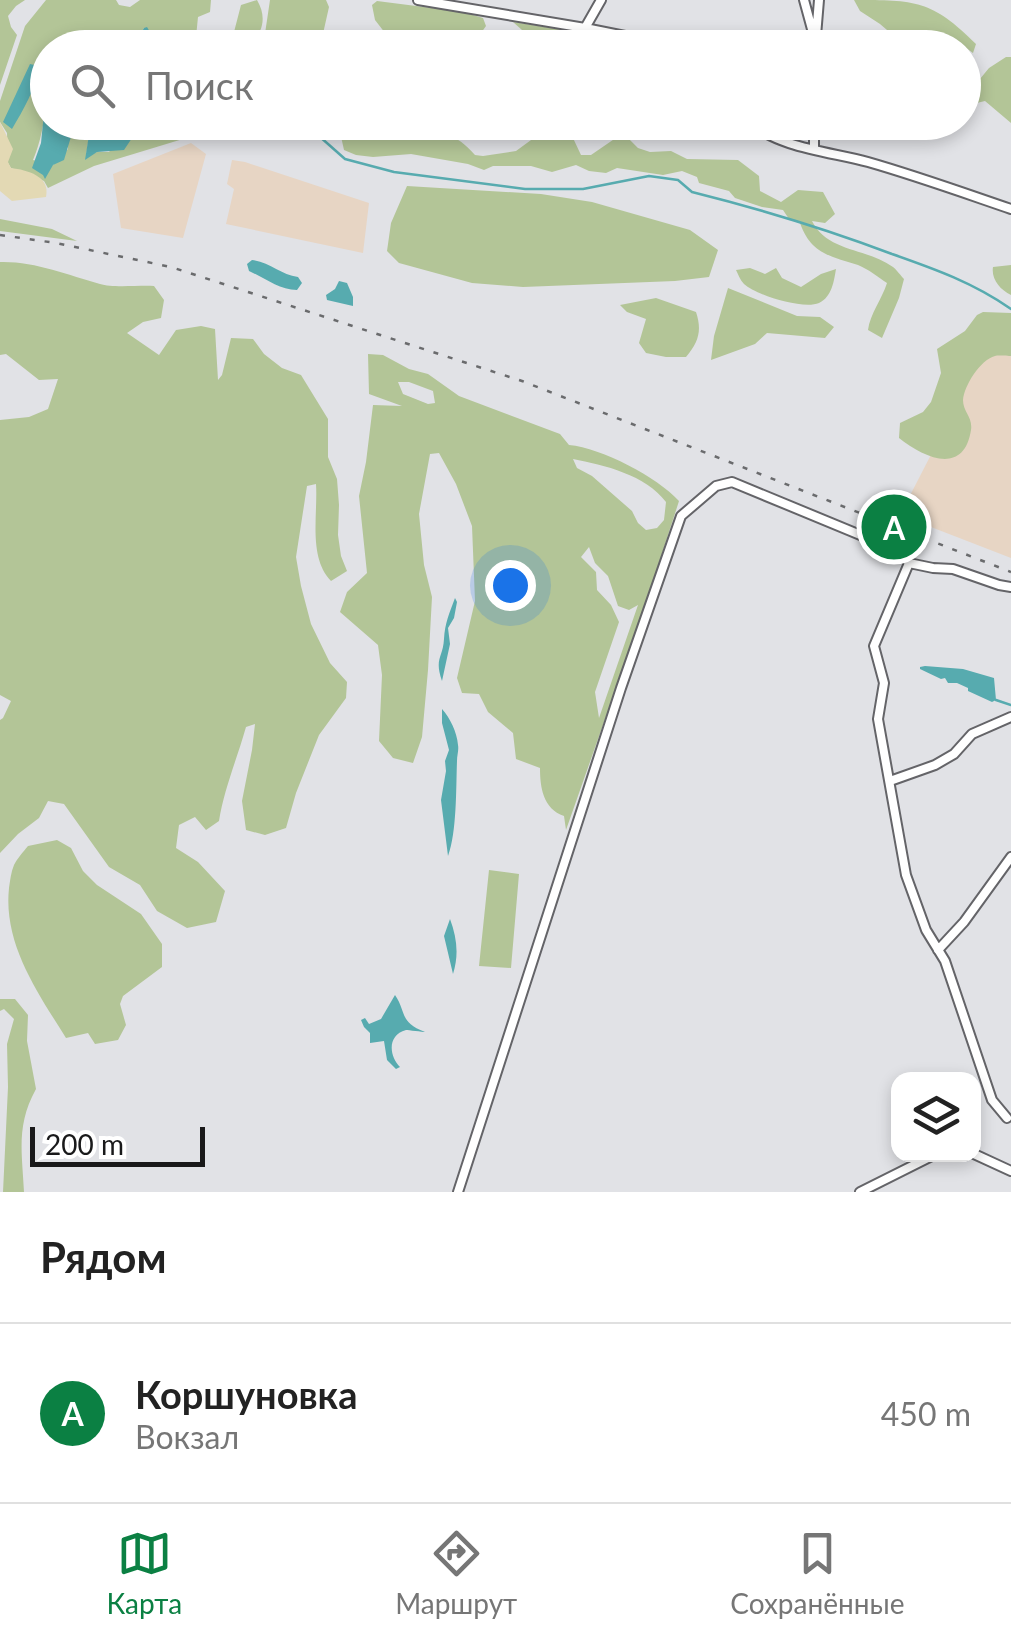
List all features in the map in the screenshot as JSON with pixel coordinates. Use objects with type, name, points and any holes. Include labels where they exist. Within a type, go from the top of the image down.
[{"type":"street","points":[[418,0],[595,30]]},
{"type":"street","points":[[585,28],[601,0]]},
{"type":"street","points":[[804,0],[811,30]]},
{"type":"street","points":[[817,30],[820,0]]},
{"type":"street","points":[[782,140],[919,178],[1011,209]]},
{"type":"street","points":[[814,140],[814,148]]},
{"type":"street","points":[[458,1192],[621,688],[682,516],[716,486],[732,482],[885,544],[899,551],[909,563],[953,569],[1011,587]]},
{"type":"street","points":[[909,563],[874,646],[884,683],[878,720],[906,875],[926,930],[945,961],[958,995],[982,1077],[992,1100],[1007,1118]]},
{"type":"street","points":[[890,781],[935,765],[954,754],[972,734],[1011,717]]},
{"type":"street","points":[[938,950],[964,922],[1011,857]]},
{"type":"street","points":[[981,1157],[1011,1170]]},
{"type":"street","points":[[860,1192],[920,1162]]},
{"type":"shaded area","points":[[191,143],[206,154],[183,238],[121,228],[113,174]]},
{"type":"shaded area","points":[[232,160],[369,203],[363,253],[226,224],[234,189],[227,184]]},
{"type":"shaded area","points":[[993,334],[1011,341],[1011,558],[900,515]]},
{"type":"green space","points":[[0,0],[25,0],[8,16],[17,35],[0,85]]},
{"type":"green space","points":[[46,0],[116,0],[119,5],[130,7],[140,0],[211,0],[210,12],[198,17],[197,30],[30,30],[30,140],[40,140],[33,160],[53,165],[68,149],[68,140],[88,140],[86,156],[109,152],[119,140],[180,140],[94,166],[48,188],[44,181],[11,168],[7,133],[0,122],[0,101],[25,26]]},
{"type":"green space","points":[[257,0],[263,18],[260,30],[235,30],[241,5]]},
{"type":"green space","points":[[270,0],[326,0],[329,7],[324,30],[266,30]]},
{"type":"green space","points":[[854,0],[908,2],[934,11],[962,30],[887,30],[860,11]]},
{"type":"green space","points":[[377,1],[463,12],[483,18],[486,26],[483,30],[383,30],[375,20],[372,5]]},
{"type":"green space","points":[[513,22],[564,30],[522,30]]},
{"type":"green space","points":[[1011,57],[1011,123],[985,101],[981,102],[981,78],[989,68]]},
{"type":"green space","points":[[342,140],[458,140],[475,155],[483,156],[516,151],[531,140],[574,140],[581,155],[591,155],[613,140],[630,140],[650,152],[671,151],[687,159],[738,160],[759,176],[760,191],[781,202],[798,190],[823,192],[835,214],[825,223],[812,221],[819,231],[837,244],[883,261],[904,279],[882,338],[868,330],[887,283],[862,267],[816,248],[800,223],[789,219],[783,210],[735,198],[729,191],[699,183],[697,177],[682,171],[663,175],[617,168],[606,173],[576,165],[552,172],[531,166],[493,166],[484,170],[411,154],[373,157],[344,150]]},
{"type":"green space","points":[[407,186],[541,194],[592,202],[690,230],[718,250],[709,277],[523,287],[472,283],[399,263],[387,251],[391,223]]},
{"type":"green space","points":[[0,219],[52,229],[77,241],[0,231]]},
{"type":"green space","points":[[0,262],[38,266],[105,285],[154,286],[164,300],[161,318],[143,322],[127,333],[159,355],[176,330],[201,326],[215,329],[218,380],[231,338],[253,339],[282,368],[301,375],[328,419],[328,457],[337,479],[338,535],[347,571],[331,581],[319,560],[316,484],[307,486],[296,557],[311,624],[330,663],[347,682],[346,698],[319,735],[286,828],[265,835],[246,830],[242,801],[255,724],[246,727],[219,821],[206,830],[195,817],[179,825],[176,848],[198,862],[225,891],[216,922],[187,928],[157,911],[140,885],[109,867],[64,804],[48,801],[39,818],[0,853],[0,720],[11,701],[0,695],[0,420],[29,417],[48,409],[58,379],[39,380],[6,354],[0,355]]},
{"type":"green space","points":[[1011,265],[1011,295],[997,284],[993,267]]},
{"type":"green space","points":[[750,268],[765,274],[776,268],[782,278],[801,287],[836,269],[827,297],[819,303],[802,305],[750,288],[736,270]]},
{"type":"green space","points":[[728,288],[797,316],[820,317],[834,327],[825,338],[767,333],[755,344],[711,360]]},
{"type":"green space","points":[[656,298],[696,312],[698,336],[686,357],[646,353],[639,343],[646,319],[620,305]]},
{"type":"green space","points":[[983,312],[1011,313],[1011,356],[989,358],[970,381],[963,400],[971,430],[960,453],[942,459],[920,452],[899,438],[900,423],[923,412],[931,402],[941,373],[937,349],[965,331]]},
{"type":"green space","points":[[368,354],[383,355],[428,374],[459,396],[560,434],[569,445],[628,465],[679,501],[566,830],[564,816],[551,808],[544,796],[540,768],[516,759],[513,733],[488,712],[479,694],[462,693],[457,678],[475,601],[472,526],[439,453],[430,454],[419,514],[432,597],[422,737],[413,763],[393,758],[379,741],[382,675],[378,645],[340,612],[347,592],[367,573],[359,496],[373,405],[402,406],[369,394]],"holes":[[[398,382],[433,391],[435,403],[403,394]],[[573,459],[636,478],[666,502],[664,520],[657,528],[646,530],[632,511],[577,468]],[[589,547],[595,563],[608,576],[618,606],[629,610],[638,605],[599,718],[595,692],[619,622],[611,605],[597,590],[596,572],[581,557]]]},
{"type":"green space","points":[[57,840],[71,848],[83,871],[97,885],[141,914],[162,944],[162,967],[123,996],[120,1004],[126,1025],[118,1040],[95,1044],[88,1033],[66,1038],[34,986],[11,929],[9,888],[17,860],[28,846]]},
{"type":"green space","points":[[489,870],[519,874],[511,968],[479,966]]},
{"type":"green space","points":[[0,999],[15,999],[28,1015],[27,1041],[36,1089],[23,1127],[24,1192],[3,1192],[7,1044],[14,1019],[4,1009],[0,1011]]},
{"type":"sand","points":[[0,122],[13,149],[8,162],[11,168],[41,179],[46,197],[12,201],[0,191]]},
{"type":"water","points":[[30,64],[28,99],[12,129],[3,122]]},
{"type":"water","points":[[70,140],[64,160],[53,165],[45,179],[32,168],[41,143]]},
{"type":"water","points":[[88,140],[131,140],[124,150],[97,152],[85,160]]},
{"type":"water","points":[[252,260],[298,277],[302,283],[297,290],[278,286],[249,271],[247,264]]},
{"type":"water","points":[[339,281],[347,283],[353,306],[327,300],[326,295]]},
{"type":"water","points":[[455,598],[457,602],[448,628],[450,644],[442,681],[439,663]]},
{"type":"water","points":[[920,669],[963,669],[994,678],[996,700],[992,702]]},
{"type":"water","points":[[442,709],[453,726],[458,747],[455,822],[448,856],[441,800],[449,750]]},
{"type":"water","points":[[450,919],[456,946],[453,974],[444,936]]},
{"type":"water","points":[[395,995],[407,1021],[425,1032],[406,1030],[396,1036],[392,1052],[400,1067],[396,1069],[387,1060],[384,1041],[370,1043],[370,1033],[361,1020],[365,1018],[369,1024],[381,1019]]},
{"type":"waterway","points":[[324,140],[345,159],[394,172],[525,189],[583,189],[649,176],[678,180],[692,192],[768,212],[939,271],[1011,309]]},
{"type":"waterway","points":[[996,700],[1011,705]]},
{"type":"railway","points":[[0,235],[171,267],[522,381],[1011,572]]},
{"type":"place","name":"Коршуновка","points":[[894,527]]}]
